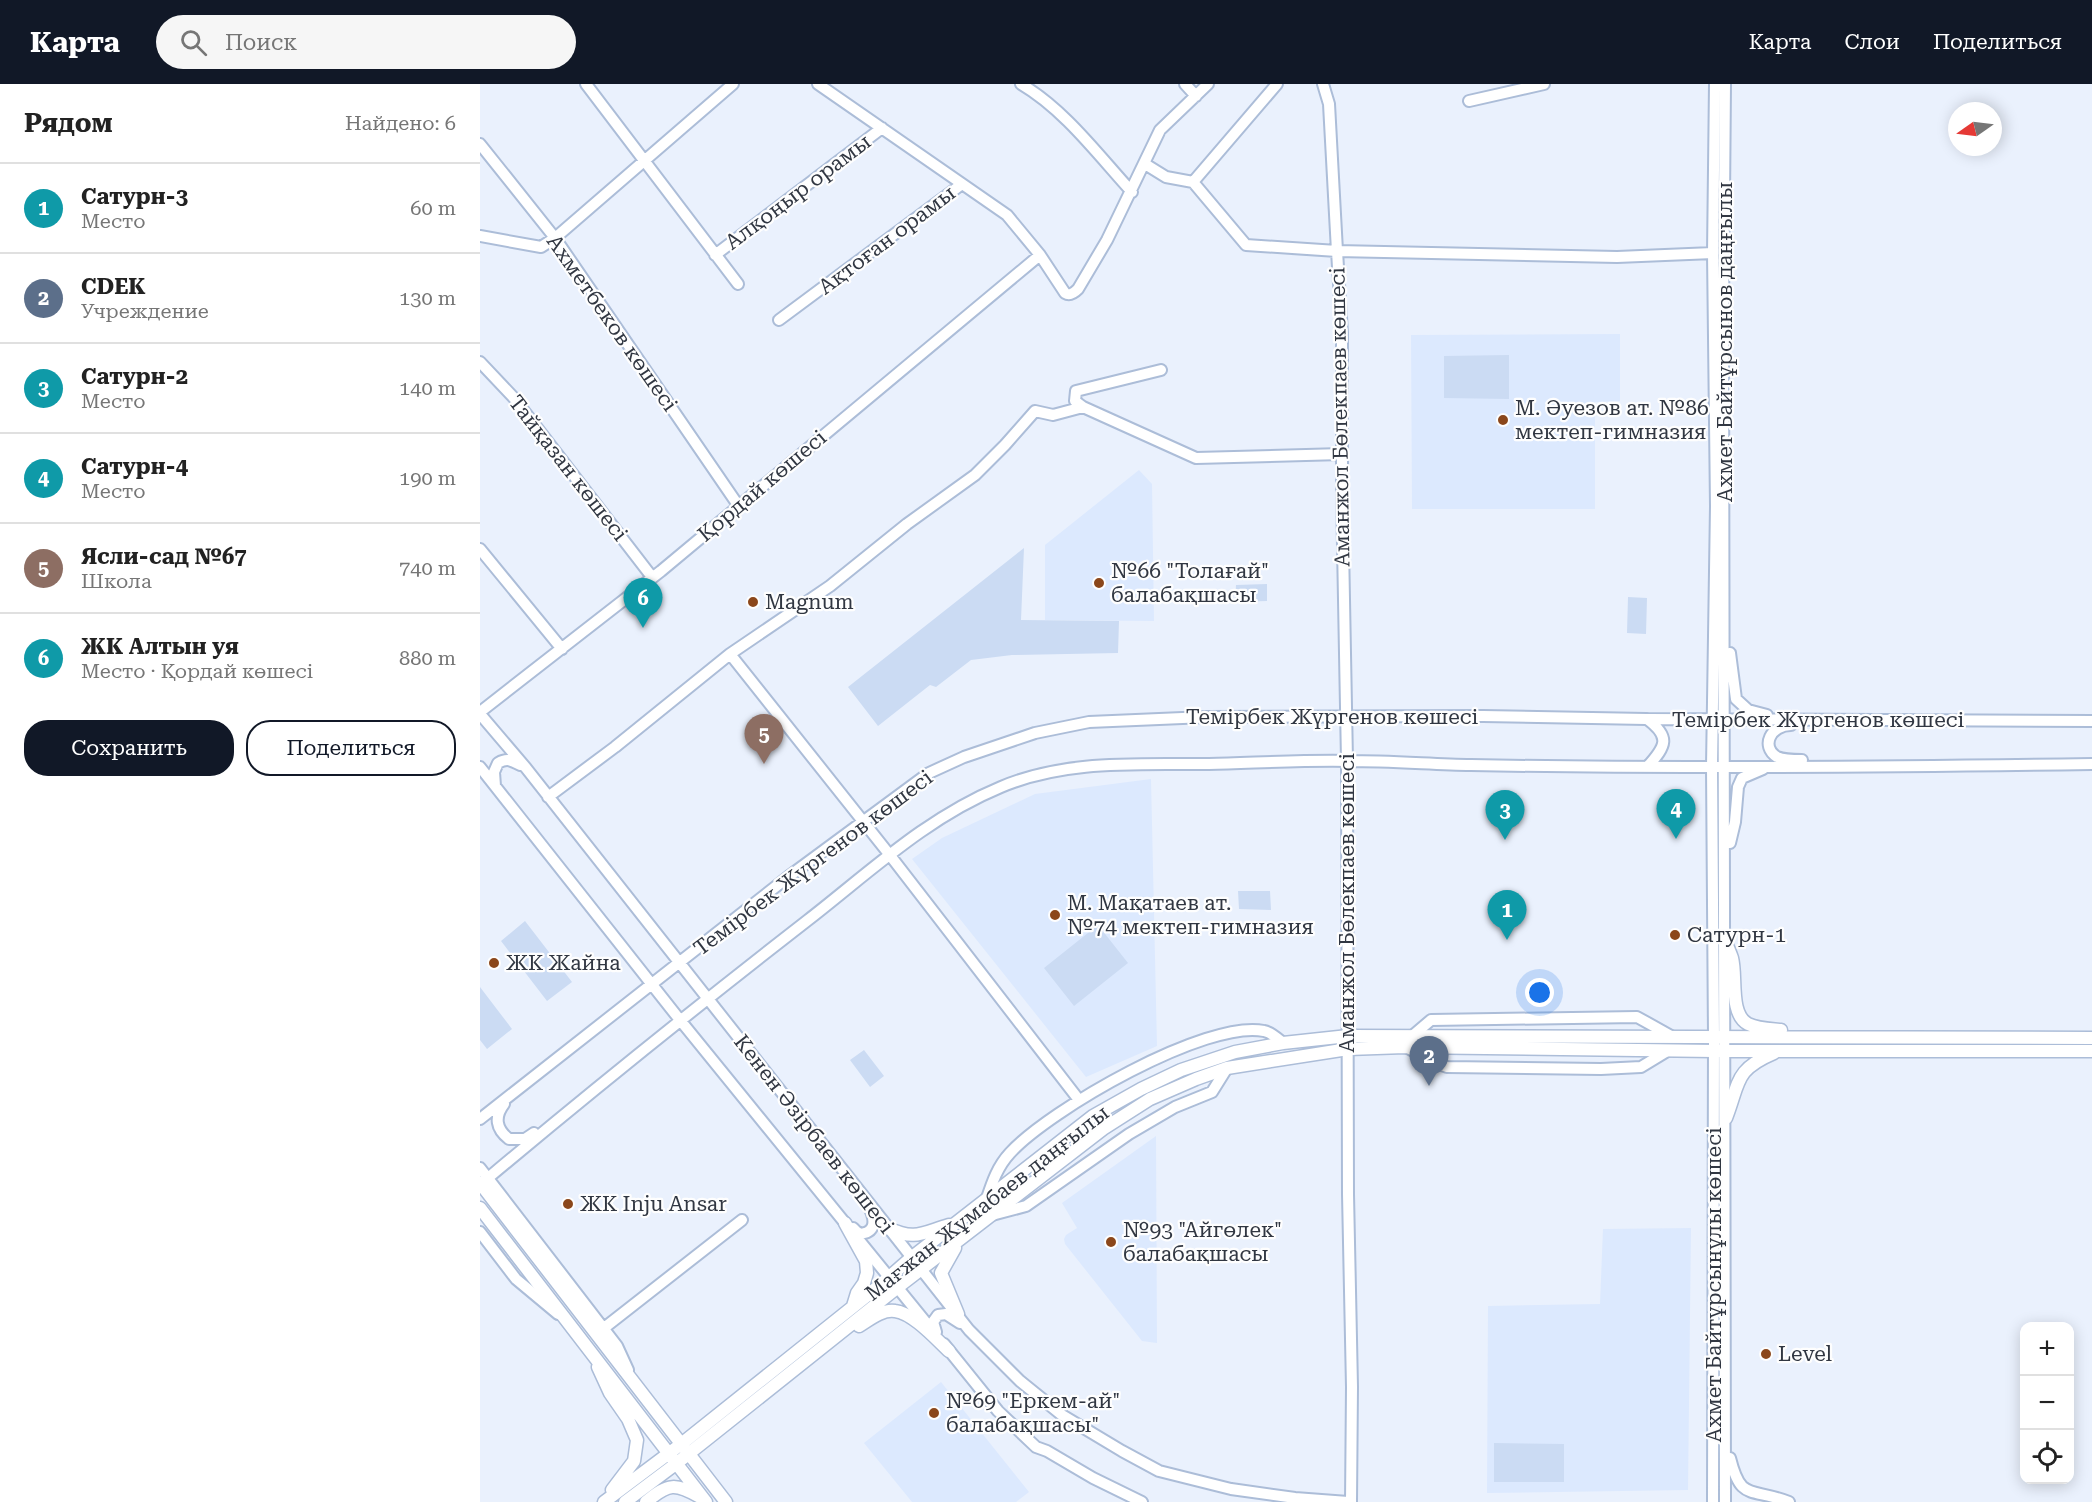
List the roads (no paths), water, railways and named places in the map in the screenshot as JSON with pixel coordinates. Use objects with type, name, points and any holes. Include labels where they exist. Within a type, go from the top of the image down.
[{"type":"main road","points":[[1725,940],[1732,958],[1737,1009],[1741,1019],[1760,1028],[1793,1030],[1814,1037],[2092,1038]]},
{"type":"main road","name":"Мағжан Жұмабаев даңғылы","points":[[625,1502],[677,1463],[684,1450],[889,1276],[1093,1116],[1181,1070],[1226,1055],[1283,1043],[1348,1036],[1477,1050],[2092,1051]]},
{"type":"main road","name":"Мағжан Жұмабаев даңғылы","points":[[603,1502],[670,1453],[684,1450],[817,1351],[1102,1129],[1141,1105],[1196,1079],[1227,1068],[1408,1042],[1814,1037]]},
{"type":"main road","points":[[1726,1118],[1742,1073],[1756,1061],[1780,1051]]},
{"type":"main road","points":[[484,1180],[684,1450],[726,1502]]},
{"type":"main road","points":[[480,1208],[704,1500]]},
{"type":"main road","points":[[845,1221],[866,1261],[867,1273],[852,1307]]},
{"type":"main road","points":[[888,1228],[909,1236],[920,1235],[958,1222]]},
{"type":"main road","points":[[958,1314],[941,1273],[957,1245],[980,1225]]},
{"type":"main road","points":[[817,1351],[879,1314],[895,1311],[917,1321],[949,1351]]},
{"type":"main road","points":[[588,1347],[610,1393],[628,1419],[637,1440],[634,1461],[603,1502]]},
{"type":"main road","points":[[655,1463],[660,1466],[662,1474]]},
{"type":"main road","points":[[646,1502],[659,1491],[672,1487],[681,1487],[704,1500]]},
{"type":"street","points":[[586,84],[738,284]]},
{"type":"street","points":[[480,236],[541,247],[555,238],[733,84]]},
{"type":"street","points":[[1021,84],[1033,91],[1070,123],[1132,192]]},
{"type":"street","points":[[1185,84],[1196,96]]},
{"type":"street","points":[[821,85],[1007,215],[1068,294],[1078,289],[1132,192],[1160,130],[1208,84]]},
{"type":"street","points":[[1193,182],[1277,84]]},
{"type":"street","points":[[1145,164],[1166,177],[1193,182],[1246,245],[1337,251],[1329,104],[1323,84]]},
{"type":"street","points":[[1469,101],[1544,84]]},
{"type":"street","name":"Ахмет Байтұрсынов даңғылы","points":[[1715,84],[1713,253],[1725,623],[1725,940],[1720,1037]]},
{"type":"street","name":"Ахмет Байтұрсынов даңғылы","points":[[1725,84],[1723,316],[1712,767],[1720,1051],[1726,1068]]},
{"type":"street","name":"Алқоңыр орамы","points":[[715,255],[882,128]]},
{"type":"street","name":"Ахметбеков көшесі","points":[[480,144],[555,238],[738,505]]},
{"type":"street","name":"Ақтоған орамы","points":[[779,320],[962,184]]},
{"type":"street","name":"Аманжол Бөлекпаев көшесі","points":[[1349,1502],[1352,1387],[1348,1194],[1347,761],[1342,333],[1337,251],[1644,257],[1713,253]]},
{"type":"street","name":"Қордай көшесі","points":[[480,713],[652,577],[1040,255]]},
{"type":"street","name":"Тайқазан көшесі","points":[[480,362],[514,398],[652,577]]},
{"type":"street","points":[[1161,370],[1076,391],[1075,401],[1083,407],[1196,458],[1342,454]]},
{"type":"street","points":[[548,797],[615,747],[730,654],[830,586],[945,495],[975,475],[1035,411],[1053,415],[1083,407]]},
{"type":"street","points":[[480,549],[562,648]]},
{"type":"street","points":[[1725,623],[1736,699],[1748,710],[1779,720]]},
{"type":"street","points":[[730,654],[889,854],[1079,1100]]},
{"type":"street","name":"Кенен Әзірбаев көшесі","points":[[480,713],[526,768],[969,1330],[1020,1381],[1062,1415],[1159,1471],[1231,1489],[1295,1498],[1349,1502]]},
{"type":"street","name":"Темірбек Жүргенов көшесі","points":[[480,1119],[788,877],[929,773],[964,757],[1035,733],[1089,722],[1159,718],[1483,716],[2092,721]]},
{"type":"street","points":[[1646,719],[1662,732],[1664,741],[1662,749],[1648,766]]},
{"type":"street","points":[[1852,767],[1836,761],[1791,760],[1777,757],[1771,749],[1770,736],[1774,729],[1783,725],[1847,724],[1857,720]]},
{"type":"street","points":[[495,786],[494,772],[498,763],[504,759],[526,768]]},
{"type":"street","name":"Темірбек Жүргенов көшесі","points":[[553,1122],[889,854],[946,814],[1004,785],[1045,774],[1098,765],[1347,761],[1474,765],[1712,767],[2092,764]]},
{"type":"street","name":"Кенен Әзірбаев көшесі","points":[[480,767],[680,1020],[898,1287]]},
{"type":"street","points":[[1725,864],[1735,822],[1737,787],[1742,778],[1767,767]]},
{"type":"street","points":[[1669,1050],[1641,1067],[1601,1069],[1447,1067],[1431,1061],[1408,1042],[1431,1020],[1637,1017],[1673,1037]]},
{"type":"street","points":[[986,1201],[997,1170],[1012,1150],[1079,1100],[1135,1068],[1210,1038],[1239,1031],[1266,1030],[1283,1043]]},
{"type":"street","name":"Ахмет Байтұрсынов даңғылы","points":[[1714,1067],[1720,1051]]},
{"type":"street","name":"Ахмет Байтұрсынұлы көшесі","points":[[1713,1502],[1714,1067]]},
{"type":"street","points":[[992,1215],[1026,1206],[1130,1134],[1175,1107],[1212,1092],[1227,1068]]},
{"type":"street","name":"Ахмет Байтұрсынұлы көшесі","points":[[1725,1502],[1726,1068]]},
{"type":"street","points":[[512,1094],[499,1110],[498,1122],[501,1132],[509,1139],[525,1138],[553,1122]]},
{"type":"street","points":[[484,1180],[553,1122]]},
{"type":"street","points":[[480,1168],[484,1180],[617,1346],[633,1381]]},
{"type":"street","points":[[845,1221],[859,1234],[869,1232],[874,1227],[872,1212],[860,1191]]},
{"type":"street","points":[[603,1328],[742,1220]]},
{"type":"street","points":[[480,1232],[516,1279],[573,1328]]},
{"type":"street","points":[[898,1287],[998,1411],[1036,1447],[1047,1450],[1093,1478],[1142,1502]]},
{"type":"street","points":[[938,1336],[933,1322],[941,1314],[954,1317],[969,1330]]},
{"type":"street","points":[[1725,1434],[1732,1469],[1740,1490],[1747,1495],[1789,1502]]},
{"type":"place","name":"М. Әуезов ат. №86 мектеп-гимназия","points":[[1503,420]]},
{"type":"place","name":"№66 \"Толағай\" балабақшасы","points":[[1099,583]]},
{"type":"place","name":"Magnum","points":[[753,602]]},
{"type":"place","name":"ЖК Алтын уя","points":[[643,628]]},
{"type":"place","name":"Ясли-сад №67","points":[[764,764]]},
{"type":"place","name":"Сатурн-4","points":[[1676,839]]},
{"type":"place","name":"Сатурн-2","points":[[1505,840]]},
{"type":"place","name":"М. Мақатаев ат. №74 мектеп-гимназия","points":[[1055,915]]},
{"type":"place","name":"Сатурн-1","points":[[1675,935]]},
{"type":"place","name":"Сатурн-3","points":[[1507,940]]},
{"type":"place","name":"ЖК Жайна","points":[[494,963]]},
{"type":"place","name":"CDEK","points":[[1429,1086]]},
{"type":"place","name":"ЖК Inju Ansar","points":[[568,1204]]},
{"type":"place","name":"№93 \"Айгөлек\" балабақшасы","points":[[1111,1242]]},
{"type":"place","name":"Level","points":[[1766,1354]]},
{"type":"place","name":"№69 \"Еркем-ай\" балабақшасы\"","points":[[934,1413]]}]
